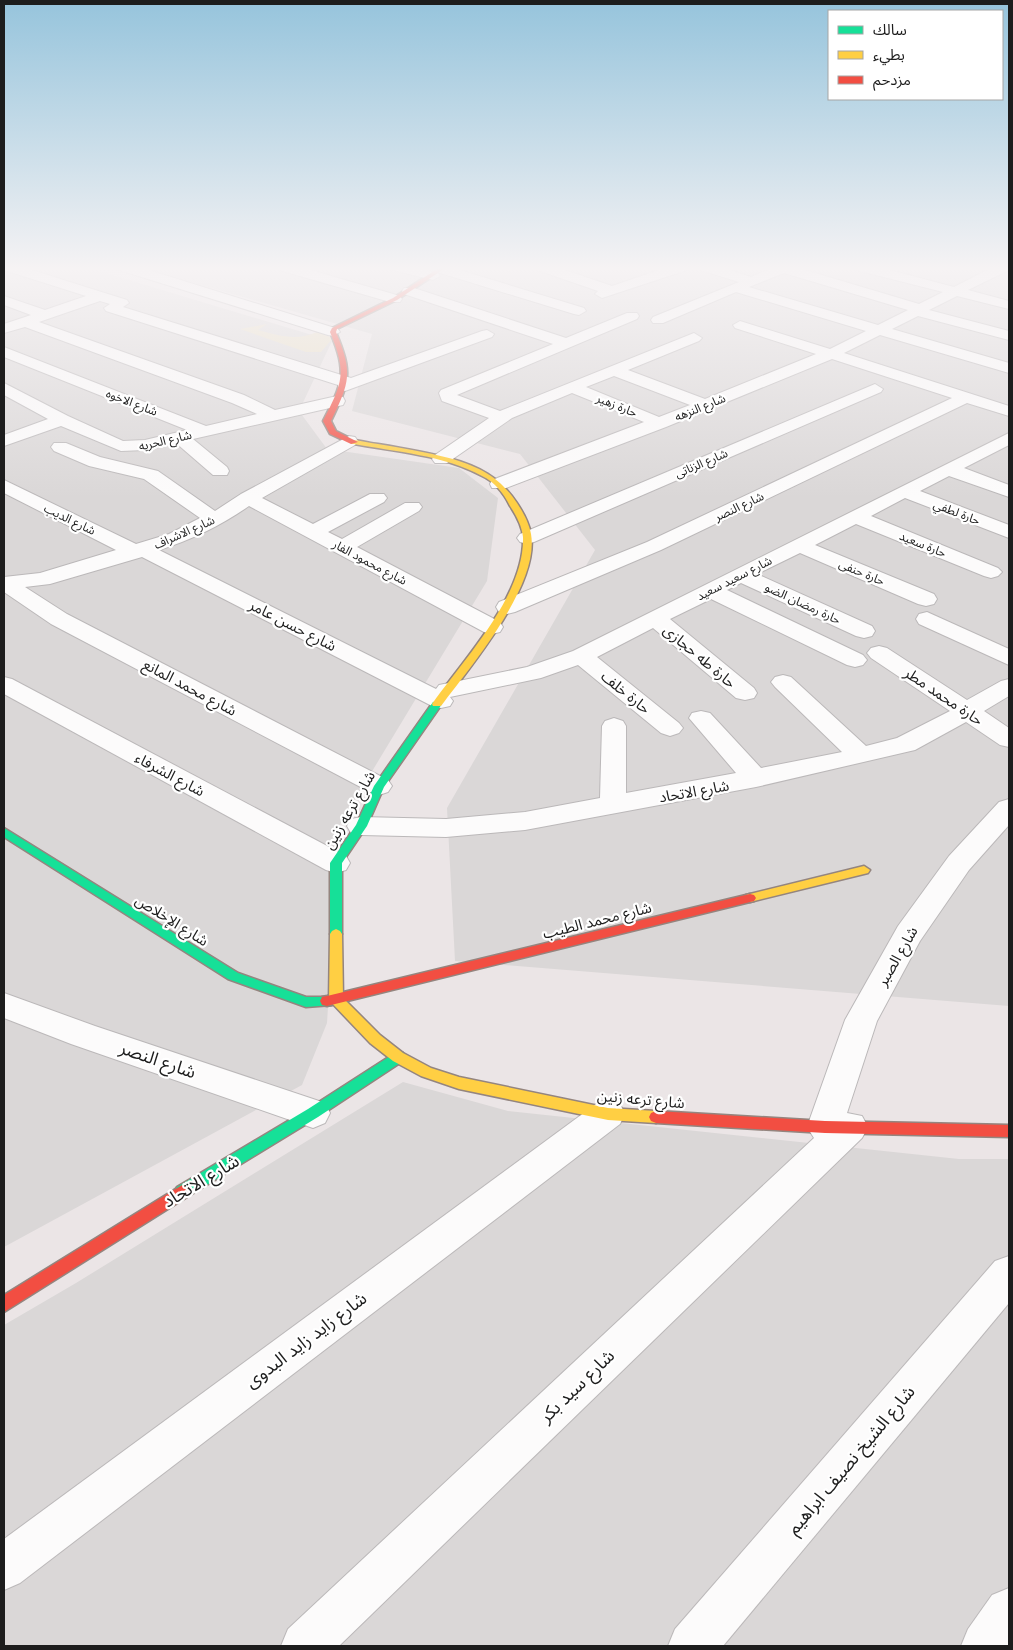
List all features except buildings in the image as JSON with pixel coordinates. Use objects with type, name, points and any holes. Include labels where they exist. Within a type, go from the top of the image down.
[{"type":"street","points":[[86,344],[238,399],[270,414]]},
{"type":"street","points":[[220,344],[343,389]]},
{"type":"street","name":"شارع ترعه زنين","points":[[338,344],[348,366],[343,389],[327,421],[333,432],[349,441],[441,459],[484,473],[507,492],[522,518],[527,538],[525,560],[507,607],[379,786],[361,826],[336,863],[336,1000],[375,1040],[398,1057],[426,1072],[459,1083],[608,1114],[837,1127],[1009,1130]]},
{"type":"street","name":"شارع الحريه","points":[[4,388],[62,420],[127,447],[180,437],[270,414],[343,389],[460,344]]},
{"type":"street","points":[[501,417],[448,398],[447,393],[564,344]]},
{"type":"street","points":[[441,459],[501,417],[680,344]]},
{"type":"street","points":[[800,344],[1009,411]]},
{"type":"street","name":"شارع النزهه","points":[[499,484],[660,423],[831,354],[851,344]]},
{"type":"street","points":[[926,344],[1009,368]]},
{"type":"street","name":"شارع الاخوه","points":[[4,352],[204,431]]},
{"type":"street","points":[[615,371],[705,405]]},
{"type":"street","name":"حارة زهير","points":[[573,388],[660,423]]},
{"type":"street","name":"شارع الزناتى","points":[[527,538],[875,389]]},
{"type":"street","name":"شارع النصر","points":[[507,607],[654,546],[967,397]]},
{"type":"street","points":[[4,440],[62,420]]},
{"type":"street","points":[[180,437],[220,471]]},
{"type":"street","name":"شارع الاشراف","points":[[4,583],[28,581],[140,551],[176,538],[216,519],[248,498],[349,441]]},
{"type":"street","name":"شارع سعيد سعيد","points":[[445,695],[533,673],[581,656],[904,491],[1006,442]]},
{"type":"street","points":[[60,447],[96,462],[133,469],[151,475],[167,484],[178,495],[216,519]]},
{"type":"street","points":[[948,469],[1009,491]]},
{"type":"street","name":"شارع الديب","points":[[4,486],[140,551]]},
{"type":"street","name":"حارة لطفي","points":[[904,491],[1009,532]]},
{"type":"street","name":"شارع محمود الفار","points":[[248,498],[492,627]]},
{"type":"street","points":[[313,532],[377,498]]},
{"type":"street","points":[[343,547],[412,508]]},
{"type":"street","name":"حارة سعيد","points":[[855,516],[991,572]]},
{"type":"street","name":"حارة حنفى","points":[[799,545],[927,609],[1009,658]]},
{"type":"street","name":"شارع حسن عامر","points":[[140,551],[445,695]]},
{"type":"street","points":[[4,565],[28,581]]},
{"type":"street","name":"حارة رمضان الضو","points":[[741,575],[864,631]]},
{"type":"street","name":"شارع محمد المانع","points":[[4,583],[59,619],[379,786]]},
{"type":"street","points":[[710,590],[855,660]]},
{"type":"street","name":"حارة طه حجازى","points":[[655,618],[745,693]]},
{"type":"street","name":"حارة محمد مطر","points":[[879,653],[1009,740]]},
{"type":"street","name":"حارة خلف","points":[[581,656],[670,728]]},
{"type":"street","points":[[783,682],[861,756]]},
{"type":"street","name":"شارع الشرفاء","points":[[4,684],[336,863]]},
{"type":"street","name":"شارع الاتحاد","points":[[361,826],[446,828],[525,821],[756,779],[906,744],[967,712],[1009,686]]},
{"type":"street","points":[[701,718],[756,779]]},
{"type":"street","points":[[613,804],[614,726]]},
{"type":"street","name":"شارع الصبر","points":[[837,1127],[861,1020],[909,934],[959,863],[1009,809]]},
{"type":"street","name":"شارع الإخلاص","points":[[4,832],[233,976],[306,1002],[336,1000]]},
{"type":"street","name":"شارع محمد الطيب","points":[[336,1000],[864,870]]},
{"type":"street","name":"شارع النصر","points":[[4,1005],[83,1035],[313,1113]]},
{"type":"street","name":"شارع الاتحاد","points":[[7,1296],[313,1113],[398,1057]]},
{"type":"street","name":"شارع زايد زايد البدوى","points":[[4,1567],[608,1114]]},
{"type":"street","name":"شارع سيد بكر","points":[[305,1646],[837,1127]]},
{"type":"street","name":"شارع الشيخ نصيف ابراهيم","points":[[692,1646],[1009,1274]]},
{"type":"street","points":[[985,1646],[1009,1612]]},
{"type":"shaded area","points":[[4,344],[331,344],[299,411],[327,449],[459,468],[498,498],[487,581],[339,826],[327,1023],[302,1085],[4,1247]]},
{"type":"shaded area","points":[[283,344],[328,344],[321,352],[306,352]]},
{"type":"shaded area","points":[[369,344],[1009,344],[1009,1006],[455,961],[447,808],[595,550],[520,454],[352,411]]},
{"type":"shaded area","points":[[403,1082],[508,1111],[959,1159],[1009,1159],[1009,1646],[4,1646],[4,1325],[76,1283]]},
{"type":"traffic: fast","points":[[336,934],[336,863],[361,826],[379,786],[437,704]]},
{"type":"traffic: fast","points":[[4,832],[233,976],[306,1002],[327,1001]]},
{"type":"traffic: fast","points":[[182,1192],[313,1113],[398,1057]]},
{"type":"traffic: slow","points":[[354,442],[436,457],[483,473],[505,491],[525,528],[527,536],[526,556],[520,578],[509,601],[480,647],[437,704]]},
{"type":"traffic: slow","points":[[750,898],[864,870]]},
{"type":"traffic: slow","points":[[336,934],[336,1000],[375,1039],[398,1057],[426,1072],[459,1083],[608,1114],[656,1117]]},
{"type":"traffic: jam","points":[[338,344],[343,358],[345,377],[339,396],[327,421],[333,432],[354,442]]},
{"type":"traffic: jam","points":[[327,1001],[750,898]]},
{"type":"traffic: jam","points":[[656,1117],[825,1127],[1009,1131]]},
{"type":"traffic: jam","points":[[4,1304],[182,1192]]}]
